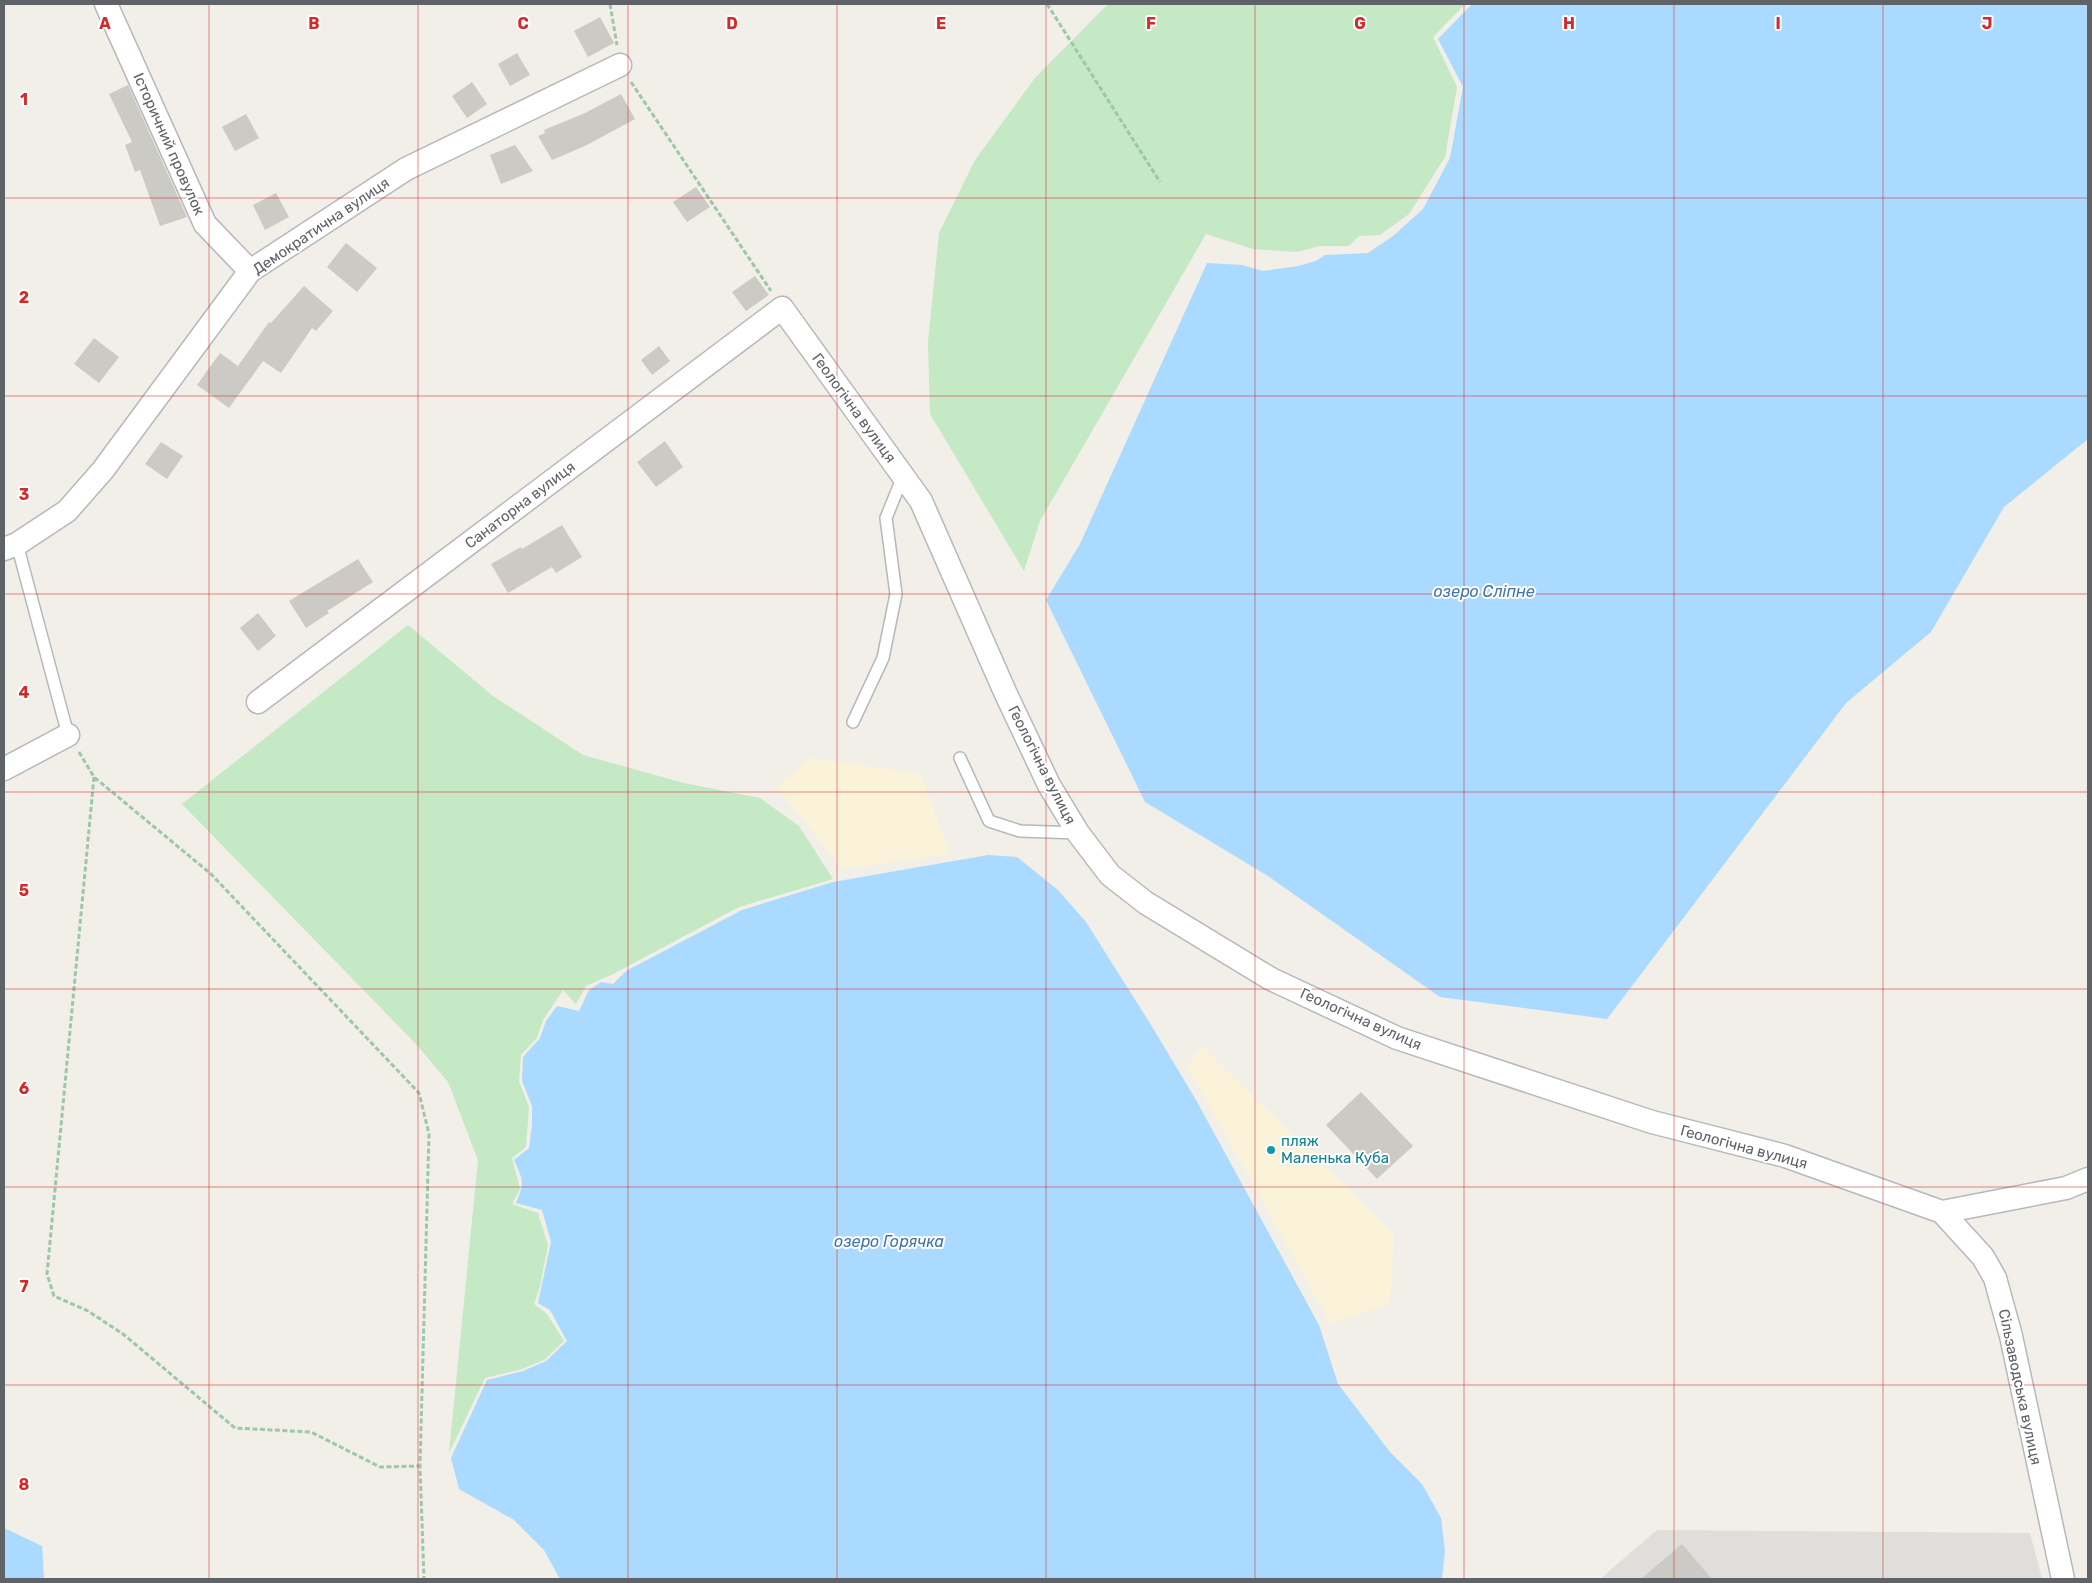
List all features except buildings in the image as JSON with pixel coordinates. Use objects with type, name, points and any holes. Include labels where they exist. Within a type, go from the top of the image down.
[{"type":"street","name":"Історичний провулок","points":[[106,4],[205,224],[250,271]]},
{"type":"street","name":"Демократична вулиця","points":[[10,547],[66,511],[103,470],[250,271],[406,169],[620,65]]},
{"type":"street","name":"Геологічна вулиця","points":[[782,308],[921,501],[1005,692],[1049,785],[1078,833],[1110,875],[1146,903],[1271,979],[1397,1038],[1652,1122],[1785,1156],[1942,1212]]},
{"type":"street","name":"Санаторна вулиця","points":[[258,702],[782,308]]},
{"type":"street","points":[[4,769],[68,735]]},
{"type":"street","points":[[1942,1212],[2066,1188],[2088,1179]]},
{"type":"street","name":"Сільзаводська вулиця","points":[[1942,1212],[1983,1257],[1995,1278],[2010,1336],[2063,1579]]},
{"type":"lane","points":[[854,722],[883,658],[896,594],[886,518],[903,475]]},
{"type":"lane","points":[[10,547],[68,735]]},
{"type":"lane","points":[[960,758],[989,821],[1020,831],[1078,833]]},
{"type":"path","points":[[610,4],[620,65],[782,308]]},
{"type":"path","points":[[1047,4],[1160,182]]},
{"type":"path","points":[[68,735],[94,778],[211,874],[419,1093],[429,1134],[420,1466],[424,1579]]},
{"type":"path","points":[[94,778],[47,1274],[54,1296],[88,1311],[123,1334],[235,1428],[311,1432],[380,1467],[420,1466]]},
{"type":"shaded area","points":[[1657,1530],[2030,1533],[2042,1579],[1600,1579]]},
{"type":"green space","points":[[1108,4],[1465,4],[1433,37],[1457,87],[1445,157],[1409,214],[1380,235],[1359,236],[1349,246],[1320,246],[1297,252],[1253,249],[1206,234],[1040,521],[1024,571],[930,414],[928,342],[939,233],[975,160],[1035,78]]},
{"type":"green space","points":[[408,625],[493,696],[583,755],[684,783],[760,798],[799,826],[833,879],[739,907],[613,974],[586,986],[576,1004],[563,990],[543,1020],[537,1038],[521,1055],[519,1081],[529,1107],[526,1147],[512,1158],[520,1189],[512,1204],[538,1213],[548,1245],[540,1286],[534,1304],[547,1314],[564,1341],[544,1360],[522,1369],[485,1378],[449,1453],[478,1160],[448,1082],[416,1044],[182,804]]},
{"type":"sand","points":[[809,758],[920,773],[950,854],[842,869],[777,787]]},
{"type":"sand","name":"пляж Маленька Куба","points":[[1202,1046],[1394,1235],[1390,1303],[1331,1324],[1187,1066]]},
{"type":"water","name":"озеро Сліпне","points":[[1472,4],[2088,4],[2088,439],[2004,507],[1931,632],[1846,703],[1607,1019],[1440,997],[1268,876],[1145,802],[1046,600],[1080,544],[1207,263],[1242,265],[1263,271],[1298,266],[1316,261],[1325,255],[1368,253],[1393,236],[1423,209],[1450,158],[1463,87],[1438,39]]},
{"type":"water","name":"озеро Горячка","points":[[988,855],[1017,857],[1058,890],[1086,922],[1151,1025],[1196,1100],[1319,1325],[1338,1384],[1390,1452],[1422,1484],[1441,1518],[1445,1551],[1442,1579],[560,1579],[544,1550],[514,1520],[459,1489],[451,1458],[487,1380],[523,1371],[546,1361],[567,1341],[550,1310],[538,1303],[551,1242],[542,1210],[516,1203],[522,1181],[514,1160],[529,1148],[532,1125],[532,1106],[522,1081],[523,1057],[540,1038],[546,1021],[557,1006],[579,1011],[589,990],[601,982],[613,984],[626,971],[742,910],[833,882]]},
{"type":"water","points":[[4,1528],[42,1546],[44,1579],[4,1579]]},
{"type":"place","name":"пляж Маленька Куба","points":[[1271,1150]]}]
